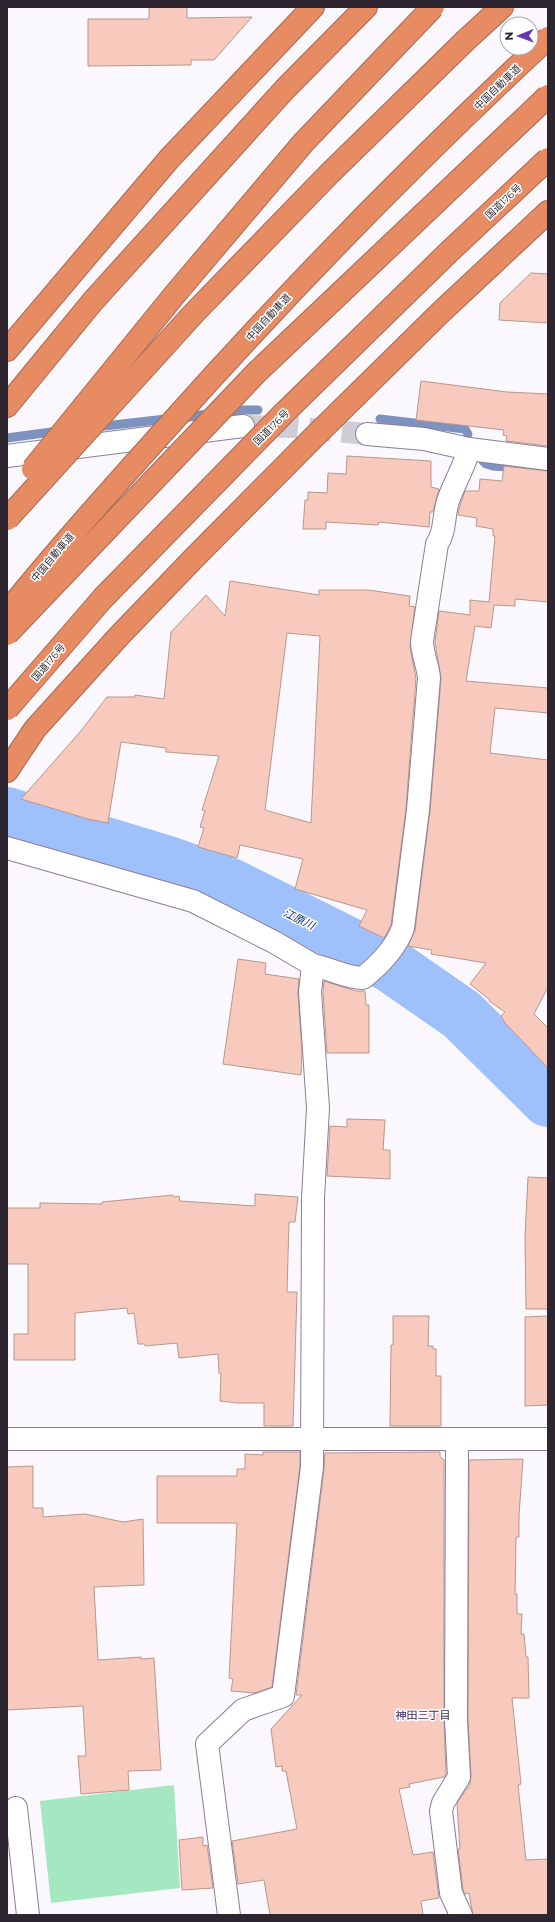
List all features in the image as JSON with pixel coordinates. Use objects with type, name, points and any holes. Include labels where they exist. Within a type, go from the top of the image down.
[{"type":"highway","points":[[7,350],[169,159],[313,7]]},
{"type":"highway","points":[[7,406],[93,301],[285,89],[366,7]]},
{"type":"highway","points":[[7,503],[176,293],[303,143],[432,7]]},
{"type":"highway","points":[[7,519],[195,312],[329,174],[502,7]]},
{"type":"highway","name":"中国自動車道","points":[[7,612],[55,552],[213,375],[356,224],[548,38]]},
{"type":"highway","points":[[7,634],[257,372],[548,96]]},
{"type":"highway","name":"国道176号","points":[[7,709],[103,598],[284,413],[452,249],[548,159]]},
{"type":"highway","points":[[7,771],[35,729],[151,603],[312,439],[441,312],[548,212]]},
{"type":"street","points":[[7,456],[242,426]]},
{"type":"street","points":[[367,434],[424,439],[469,449],[548,458]]},
{"type":"street","points":[[7,848],[193,901],[274,942],[313,964],[329,968],[355,978],[363,978],[392,949],[399,940],[403,928],[418,810],[429,678],[429,671],[422,652],[422,641],[438,544],[442,536],[447,503],[466,464],[469,449]]},
{"type":"street","points":[[229,1915],[207,1744],[243,1710],[283,1696],[312,1467],[311,1438],[314,1198],[318,1108],[310,992],[313,964]]},
{"type":"street","points":[[7,1439],[548,1439]]},
{"type":"street","points":[[457,1439],[456,1720],[460,1777],[443,1803],[441,1811],[451,1893],[461,1915]]},
{"type":"street","points":[[16,1808],[28,1915]]},
{"type":"green space","points":[[174,1785],[180,1888],[51,1903],[40,1801]]},
{"type":"building","points":[[149,7],[187,7],[187,18],[252,17],[214,60],[191,60],[191,65],[88,66],[88,19],[149,19]]},
{"type":"building","points":[[531,273],[548,274],[548,323],[499,320],[500,303]]},
{"type":"building","points":[[421,381],[507,392],[548,394],[548,446],[506,441],[507,436],[503,435],[504,430],[416,420]]},
{"type":"building","points":[[347,456],[431,461],[431,487],[439,489],[433,512],[430,512],[429,527],[379,522],[378,525],[326,522],[326,529],[303,529],[305,500],[308,500],[308,492],[327,493],[328,473],[346,474]]},
{"type":"building","points":[[504,466],[548,471],[548,602],[515,599],[515,606],[494,605],[491,628],[475,626],[466,681],[548,688],[548,713],[495,708],[490,753],[548,760],[548,987],[534,1014],[548,1028],[548,1068],[505,1023],[501,1016],[505,1012],[489,1001],[490,1000],[470,984],[486,963],[431,954],[432,950],[408,946],[415,930],[430,811],[441,679],[435,642],[439,611],[470,615],[470,600],[489,602],[495,536],[493,536],[493,529],[476,526],[477,518],[458,515],[459,509],[465,491],[479,491],[480,479],[502,481]]},
{"type":"building","points":[[230,581],[319,595],[319,590],[368,590],[410,596],[409,606],[415,607],[410,647],[416,678],[406,809],[391,925],[384,938],[359,926],[367,910],[295,889],[303,859],[240,845],[237,858],[198,847],[204,828],[200,827],[205,811],[202,810],[219,756],[166,752],[166,748],[121,742],[108,823],[88,819],[21,799],[80,732],[107,697],[135,697],[135,695],[164,699],[171,632],[206,595],[225,616]],"holes":[[[287,633],[320,636],[311,823],[265,810]]]},
{"type":"building","points":[[238,959],[266,963],[265,974],[299,979],[298,993],[302,1052],[301,1075],[223,1064]]},
{"type":"building","points":[[324,981],[356,991],[365,991],[366,1005],[369,1005],[369,1053],[327,1053],[323,992]]},
{"type":"building","points":[[347,1119],[385,1120],[383,1150],[390,1150],[390,1179],[327,1176],[330,1126],[347,1127]]},
{"type":"building","points":[[528,1177],[548,1178],[548,1309],[526,1309],[525,1236]]},
{"type":"building","points":[[255,1194],[298,1197],[295,1222],[289,1222],[287,1292],[297,1292],[293,1426],[264,1426],[264,1403],[237,1403],[220,1401],[221,1373],[219,1373],[218,1354],[179,1358],[177,1343],[145,1346],[145,1344],[138,1344],[134,1313],[128,1314],[127,1308],[75,1313],[75,1360],[14,1360],[14,1334],[28,1334],[28,1264],[7,1264],[7,1208],[40,1208],[40,1203],[102,1204],[102,1202],[173,1195],[174,1197],[179,1196],[180,1201],[255,1206]]},
{"type":"building","points":[[393,1316],[429,1316],[428,1346],[433,1346],[433,1349],[436,1349],[436,1376],[441,1376],[441,1426],[390,1426],[391,1345],[393,1345]]},
{"type":"building","points":[[548,1316],[548,1405],[525,1406],[525,1317]]},
{"type":"building","points":[[263,1452],[300,1452],[300,1466],[272,1687],[255,1693],[231,1691],[233,1679],[229,1678],[237,1523],[157,1523],[157,1476],[237,1476],[237,1469],[245,1469],[245,1454],[263,1455]]},
{"type":"building","points":[[440,1452],[440,1457],[444,1460],[444,1720],[446,1774],[444,1777],[409,1784],[410,1787],[399,1789],[413,1855],[433,1852],[439,1898],[421,1901],[423,1915],[270,1915],[264,1880],[238,1884],[232,1841],[297,1829],[286,1771],[282,1771],[282,1766],[276,1767],[271,1729],[302,1695],[296,1695],[325,1453]]},
{"type":"building","points":[[523,1459],[519,1537],[516,1537],[515,1594],[517,1594],[517,1614],[522,1614],[521,1634],[524,1634],[526,1657],[528,1657],[529,1698],[512,1698],[521,1784],[518,1785],[526,1860],[548,1859],[548,1915],[473,1915],[469,1893],[465,1894],[463,1890],[458,1849],[460,1849],[457,1803],[470,1784],[471,1776],[468,1720],[469,1460]]},
{"type":"building","points":[[33,1466],[33,1508],[43,1508],[43,1517],[85,1514],[123,1522],[143,1519],[144,1585],[94,1587],[98,1660],[141,1657],[141,1659],[154,1658],[161,1770],[128,1771],[129,1790],[81,1794],[78,1756],[86,1756],[83,1706],[7,1710],[7,1467]]},
{"type":"building","points":[[203,1837],[203,1846],[207,1845],[213,1888],[182,1890],[179,1840]]},
{"type":"waterway","points":[[96,427],[244,410],[258,410]]},
{"type":"waterway","points":[[380,419],[465,429],[468,434]]},
{"type":"waterway","points":[[7,438],[59,431]]},
{"type":"waterway","points":[[483,461],[486,464],[493,466],[548,470]]},
{"type":"waterway","name":"江原川","points":[[7,814],[165,862],[230,885],[390,965],[462,1015],[548,1100]]},
{"type":"tunnel","points":[[243,426],[292,427],[367,434]]},
{"type":"district","name":"神田三丁目","points":[[423,1715]]}]
